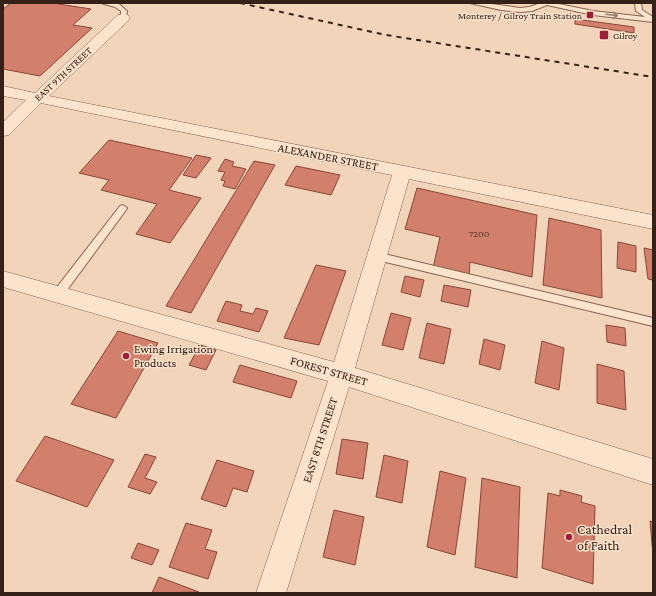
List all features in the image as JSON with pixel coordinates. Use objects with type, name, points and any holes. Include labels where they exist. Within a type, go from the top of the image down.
[{"type":"street","name":"EAST 9TH STREET","points":[[3,131],[123,18]]},
{"type":"street","name":"ALEXANDER STREET","points":[[3,91],[653,222]]},
{"type":"street","name":"EAST 8TH STREET","points":[[271,593],[341,374],[402,172]]},
{"type":"street","name":"FOREST STREET","points":[[3,279],[341,374],[653,472]]},
{"type":"lane","points":[[104,3],[117,5],[124,11],[123,18]]},
{"type":"lane","points":[[473,3],[526,10],[539,9],[546,3],[593,12],[653,19]]},
{"type":"lane","points":[[638,3],[639,11],[653,19]]},
{"type":"lane","points":[[58,294],[123,208]]},
{"type":"lane","points":[[376,256],[653,322]]},
{"type":"building","points":[[11,3],[52,3],[91,9],[73,25],[92,28],[40,76],[3,69],[3,9]]},
{"type":"building","points":[[575,19],[634,27],[634,33],[575,24]]},
{"type":"building","points":[[109,140],[192,158],[169,190],[201,198],[170,243],[136,234],[157,204],[101,190],[109,180],[79,173]]},
{"type":"building","points":[[196,155],[211,158],[196,178],[183,175]]},
{"type":"building","points":[[225,159],[234,162],[232,166],[246,169],[235,189],[223,186],[225,181],[221,180],[225,172],[218,171]]},
{"type":"building","points":[[254,161],[275,165],[191,313],[166,306]]},
{"type":"building","points":[[296,166],[340,175],[331,195],[285,185]]},
{"type":"building","points":[[417,188],[537,215],[532,277],[470,262],[469,277],[433,268],[440,237],[405,229]]},
{"type":"building","points":[[549,218],[601,230],[602,298],[543,285]]},
{"type":"building","points":[[618,242],[636,246],[636,272],[617,268]]},
{"type":"building","points":[[644,248],[653,250],[653,280],[648,279]]},
{"type":"building","points":[[316,265],[346,271],[319,345],[284,338]]},
{"type":"building","points":[[405,276],[424,280],[420,297],[401,292]]},
{"type":"building","points":[[444,285],[471,290],[468,307],[441,301]]},
{"type":"building","points":[[226,301],[242,305],[240,311],[253,314],[256,308],[268,311],[259,332],[217,321]]},
{"type":"building","points":[[391,313],[411,318],[403,350],[382,345]]},
{"type":"building","points":[[427,323],[451,329],[444,364],[419,358]]},
{"type":"building","points":[[606,325],[625,328],[626,346],[607,342]]},
{"type":"building","points":[[118,331],[158,343],[116,418],[71,404]]},
{"type":"building","points":[[484,339],[505,345],[500,370],[479,364]]},
{"type":"building","points":[[542,341],[564,348],[559,390],[535,383]]},
{"type":"building","points":[[200,345],[216,350],[206,370],[189,365]]},
{"type":"building","points":[[597,364],[624,371],[626,410],[597,403]]},
{"type":"building","points":[[240,365],[297,381],[291,398],[233,382]]},
{"type":"building","points":[[45,436],[114,460],[87,507],[16,481]]},
{"type":"building","points":[[342,439],[368,443],[363,479],[336,474]]},
{"type":"building","points":[[145,454],[156,457],[145,478],[157,482],[150,494],[128,487]]},
{"type":"building","points":[[384,455],[408,461],[402,503],[376,497]]},
{"type":"building","points":[[217,460],[254,471],[247,492],[233,488],[226,507],[201,499]]},
{"type":"building","points":[[440,471],[466,478],[455,555],[427,547]]},
{"type":"building","points":[[482,478],[520,487],[517,578],[475,567]]},
{"type":"building","name":"Cathedral of Faith","points":[[560,490],[582,496],[581,502],[595,506],[593,584],[542,568],[548,493],[560,496]]},
{"type":"building","points":[[334,510],[364,517],[355,565],[323,557]]},
{"type":"building","points":[[650,521],[653,522],[653,555]]},
{"type":"building","points":[[186,523],[212,530],[205,549],[217,552],[208,579],[169,567]]},
{"type":"building","points":[[138,543],[159,550],[152,565],[131,558]]},
{"type":"building","points":[[159,577],[199,592],[152,593]]},
{"type":"railway","points":[[240,3],[386,35],[653,77]]},
{"type":"place","name":"Monterey / Gilroy Train Station","points":[[590,15]]},
{"type":"place","name":"Gilroy","points":[[604,35]]},
{"type":"place","name":"Ewing Irrigation Products","points":[[126,356]]},
{"type":"place","name":"Cathedral of Faith","points":[[569,537]]}]
